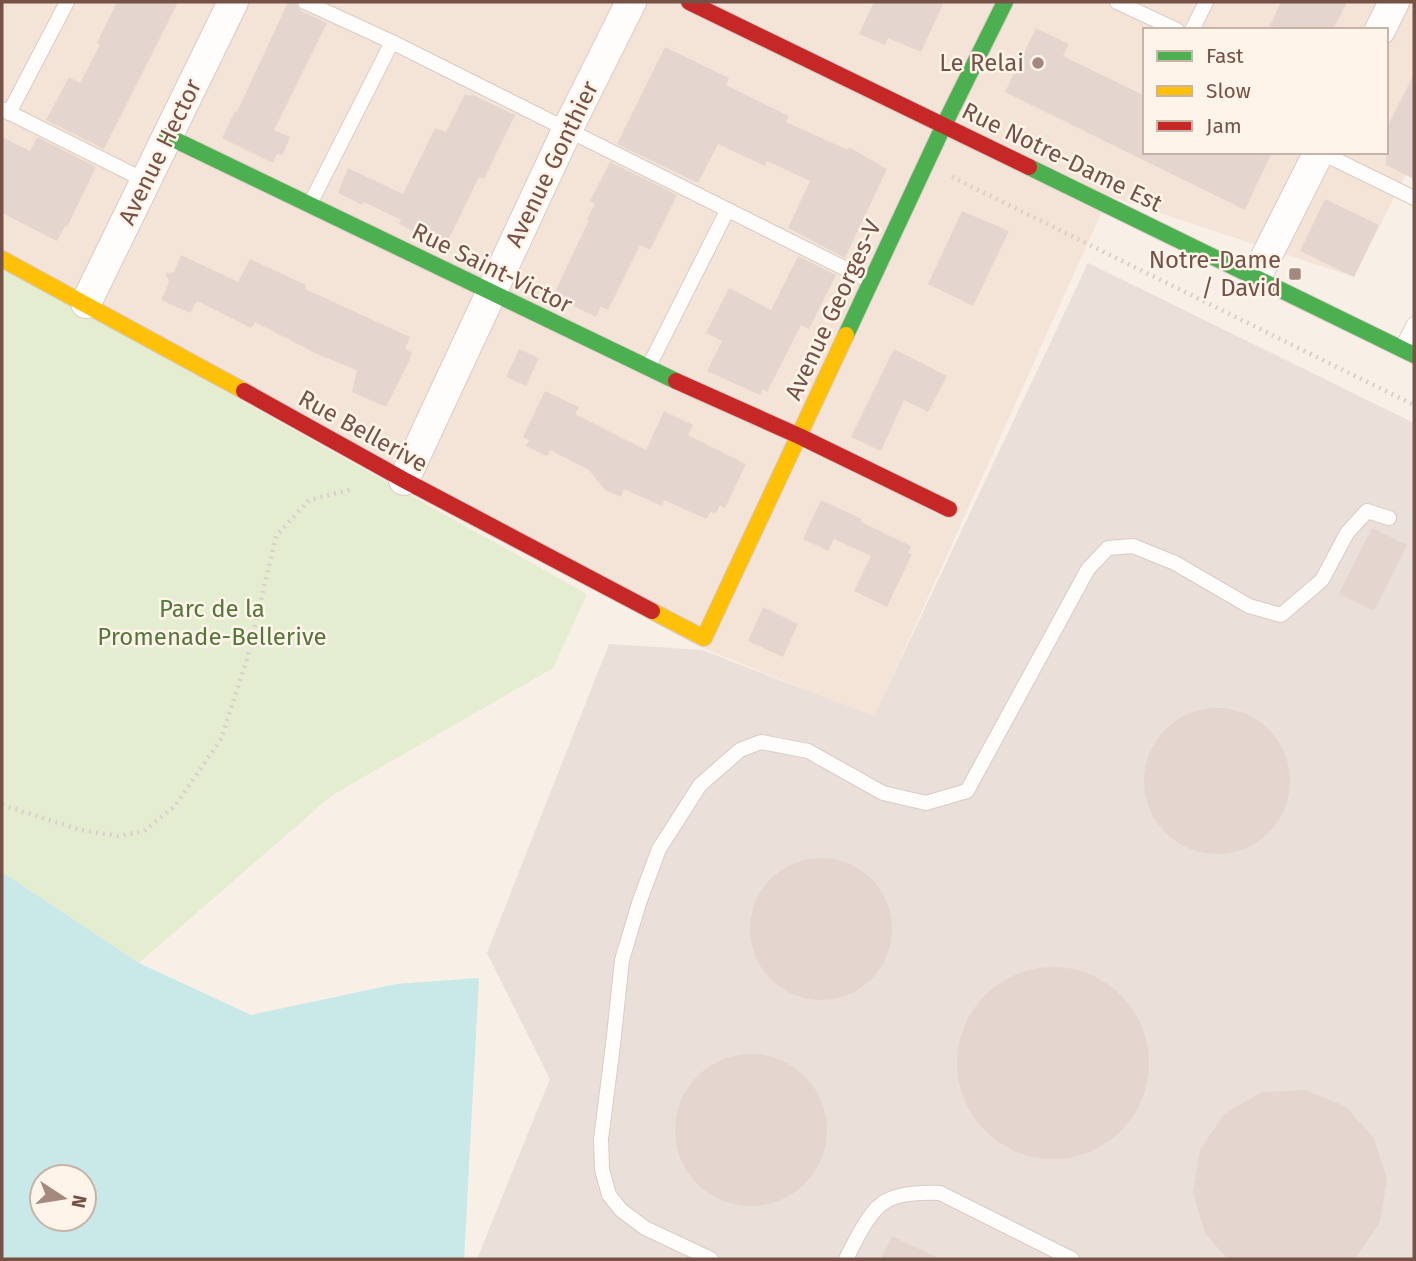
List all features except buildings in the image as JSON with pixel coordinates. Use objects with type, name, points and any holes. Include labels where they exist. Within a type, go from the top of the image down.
[{"type":"street","name":"Avenue Hector","points":[[86,303],[233,2]]},
{"type":"street","name":"Avenue Gonthier","points":[[404,480],[567,130],[631,2]]},
{"type":"street","name":"Rue Notre-Dame Est","points":[[689,2],[1408,352]]},
{"type":"street","name":"Avenue Georges-V","points":[[704,638],[1004,2]]},
{"type":"street","points":[[1381,28],[1394,2]]},
{"type":"street","name":"Rue Saint-Victor","points":[[167,136],[490,293],[799,436],[949,509]]},
{"type":"street","points":[[1256,277],[1318,154]]},
{"type":"street","name":"Rue Bellerive","points":[[2,259],[404,480],[704,638]]},
{"type":"lane","points":[[67,2],[6,111],[146,181]]},
{"type":"lane","points":[[305,2],[392,42],[871,281]]},
{"type":"lane","points":[[1117,2],[1173,28]]},
{"type":"lane","points":[[1193,28],[1206,2]]},
{"type":"lane","points":[[310,204],[392,42]]},
{"type":"lane","points":[[1323,154],[1414,198]]},
{"type":"lane","points":[[648,368],[727,211]]},
{"type":"lane","points":[[1408,352],[1414,324]]},
{"type":"lane","points":[[712,1259],[645,1228],[621,1210],[609,1195],[602,1169],[601,1139],[622,960],[659,849],[700,785],[740,750],[761,743],[808,751],[883,793],[926,803],[967,791],[1088,569],[1108,548],[1133,546],[1175,563],[1249,606],[1281,615],[1322,580],[1347,533],[1367,511],[1389,518]]},
{"type":"lane","points":[[846,1259],[865,1224],[886,1201],[923,1192],[940,1193],[1072,1259]]},
{"type":"path","points":[[926,164],[1414,405]]},
{"type":"path","points":[[2,805],[81,830],[118,836],[144,831],[175,806],[221,739],[247,659],[276,536],[309,500],[360,488]]},
{"type":"shaded area","points":[[2,2],[1414,2],[1414,178],[1406,174],[1354,277],[1109,196],[874,717],[693,644],[2,259]]},
{"type":"shaded area","points":[[1088,263],[1414,423],[1414,1259],[477,1259],[550,1079],[487,953],[609,644],[702,650],[874,716]]},
{"type":"green space","name":"Parc de la Promenade-Bellerive","points":[[2,267],[587,594],[553,668],[331,796],[139,963],[2,872]]},
{"type":"water","points":[[2,872],[139,963],[251,1015],[396,984],[479,978],[464,1259],[2,1259]]},
{"type":"traffic: fast","points":[[846,335],[1005,2]]},
{"type":"traffic: fast","points":[[167,136],[676,381]]},
{"type":"traffic: fast","points":[[1029,167],[1414,355]]},
{"type":"traffic: slow","points":[[2,259],[244,391]]},
{"type":"traffic: slow","points":[[652,611],[704,638],[846,335]]},
{"type":"traffic: jam","points":[[689,2],[1029,167]]},
{"type":"traffic: jam","points":[[676,381],[799,436],[949,509]]},
{"type":"traffic: jam","points":[[244,391],[404,480],[652,611]]},
{"type":"place","name":"Le Relai","points":[[1038,63]]},
{"type":"place","name":"Notre-Dame / David","points":[[1295,274]]}]
